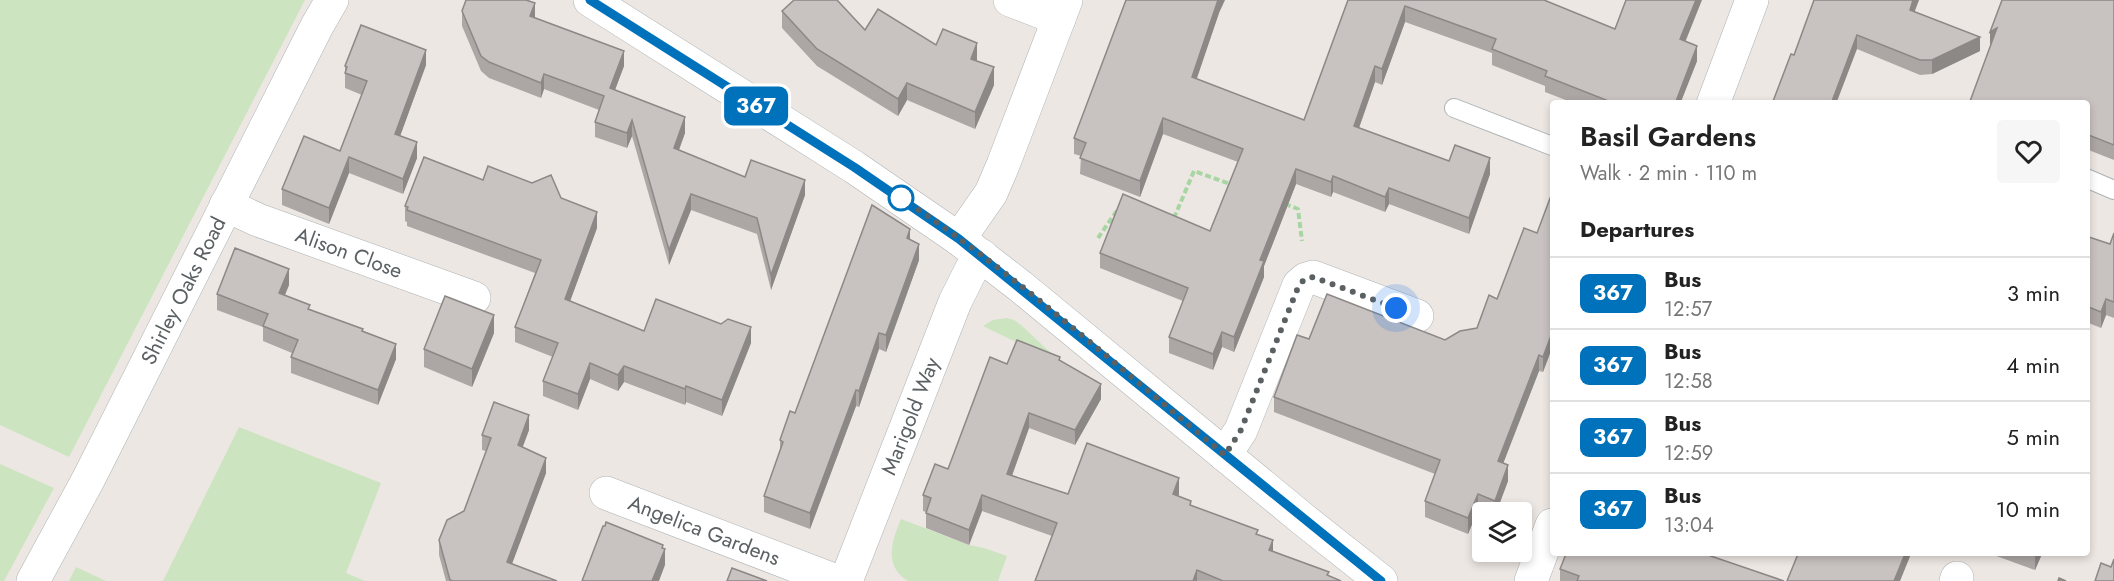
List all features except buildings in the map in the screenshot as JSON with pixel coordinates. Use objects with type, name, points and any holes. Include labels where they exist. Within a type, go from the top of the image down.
[{"type":"street","name":"Shirley Oaks Road","points":[[33,581],[88,480],[332,0]]},
{"type":"street","points":[[590,0],[854,167],[970,248],[1379,580]]},
{"type":"street","points":[[1010,0],[1063,10]]},
{"type":"street","points":[[1714,100],[1752,0]]},
{"type":"street","name":"Marigold Way","points":[[846,581],[955,302],[971,270],[970,248],[1063,10]]},
{"type":"street","name":"Alison Close","points":[[226,206],[258,220],[474,298]]},
{"type":"street","points":[[1225,455],[1241,430],[1299,285],[1305,279],[1313,277],[1417,316]]},
{"type":"street","name":"Angelica Gardens","points":[[606,493],[836,581]]},
{"type":"street","points":[[1531,581],[1550,530]]},
{"type":"lane","points":[[1454,108],[1550,145]]},
{"type":"lane","points":[[2090,180],[2114,190]]},
{"type":"path","points":[[1165,215],[1175,219],[1194,171],[1236,186]]},
{"type":"path","points":[[1277,201],[1298,209],[1305,279]]},
{"type":"path","points":[[1098,238],[1118,209]]},
{"type":"green space","points":[[0,0],[305,0],[69,457],[0,425]]},
{"type":"green space","points":[[1007,318],[1021,325],[1065,366],[983,326],[993,320]]},
{"type":"green space","points":[[239,427],[381,483],[346,573],[365,581],[163,581]]},
{"type":"green space","points":[[0,464],[54,488],[4,581],[0,581]]},
{"type":"green space","points":[[901,519],[969,545],[1007,556],[998,581],[908,581],[900,575],[892,560],[893,544]]},
{"type":"green space","points":[[76,567],[106,581],[69,581]]},
{"type":"bus line","name":"367","points":[[590,0],[854,167],[959,239],[1020,286],[1381,581]]},
{"type":"route","points":[[901,198],[1020,286],[1225,455],[1241,430],[1299,285],[1305,279],[1313,277],[1396,308]]}]
